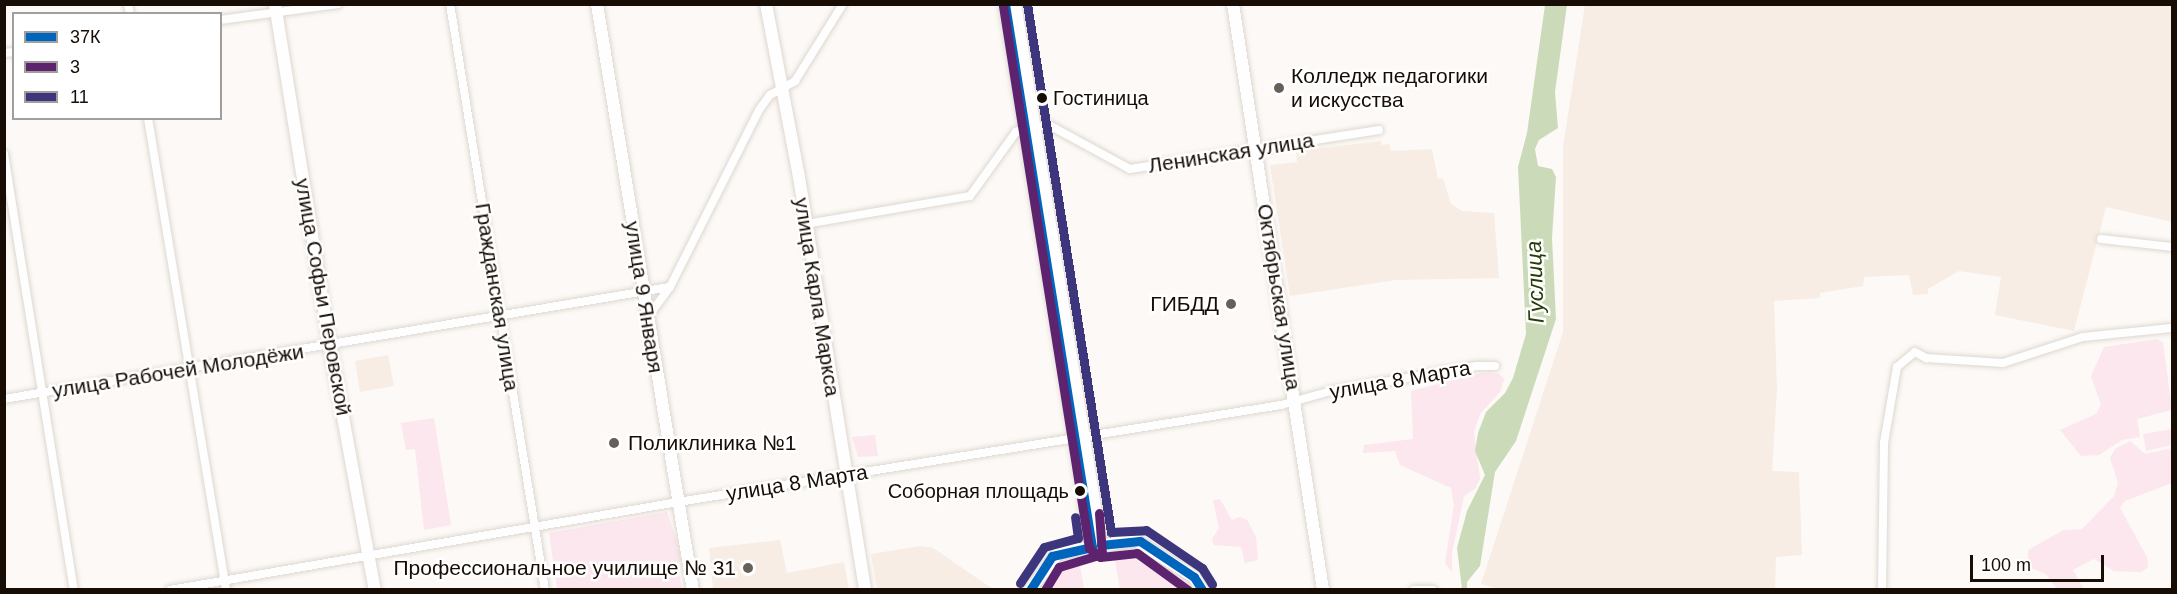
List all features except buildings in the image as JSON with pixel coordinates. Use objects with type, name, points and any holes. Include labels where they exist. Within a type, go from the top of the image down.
[{"type":"street","points":[[222,20],[275,9],[338,4]]},
{"type":"street","name":"Гражданская улица","points":[[450,4],[545,590]]},
{"type":"street","name":"улица 9 Января","points":[[597,4],[693,590]]},
{"type":"street","name":"улица Карла Маркса","points":[[766,4],[806,224],[844,475],[865,590]]},
{"type":"street","points":[[647,317],[670,287],[759,110],[770,95],[795,81],[843,4]]},
{"type":"street","points":[[1005,4],[1030,129]]},
{"type":"street","points":[[1015,4],[1030,129],[1097,546]]},
{"type":"street","name":"Октябрьская улица","points":[[1233,4],[1323,590]]},
{"type":"street","name":"улица Софьи Перовской","points":[[275,9],[330,346],[375,590]]},
{"type":"street","points":[[148,120],[226,585]]},
{"type":"street","name":"Ленинская улица","points":[[1030,129],[1049,125],[1130,169],[1380,130]]},
{"type":"street","points":[[806,224],[970,196],[1016,132],[1030,129]]},
{"type":"street","points":[[4,154],[74,590]]},
{"type":"street","points":[[2101,239],[2172,247]]},
{"type":"street","name":"улица Рабочей Молодёжи","points":[[4,399],[670,287]]},
{"type":"street","points":[[1882,590],[1884,443],[1897,367],[1915,352],[1926,358],[2002,363],[2084,337],[2172,328]]},
{"type":"street","name":"улица 8 Марта","points":[[170,590],[226,585],[369,555],[678,502],[1079,438],[1295,401],[1331,391],[1477,366],[1495,366]]},
{"type":"street","points":[[1030,590],[1052,556],[1097,546],[1140,541],[1194,577],[1202,590]]},
{"type":"street","points":[[1414,590],[1433,590]]},
{"type":"shaded area","points":[[1585,5],[2172,5],[2172,222],[2106,207],[2074,331],[1995,315],[2001,277],[1959,271],[1928,289],[1928,294],[1913,295],[1909,275],[1864,277],[1863,286],[1820,293],[1820,298],[1774,301],[1777,388],[1772,471],[1799,472],[1802,555],[1776,557],[1775,589],[1498,589],[1481,584],[1563,332],[1563,147]]},
{"type":"shaded area","points":[[1381,141],[1382,145],[1389,144],[1391,151],[1432,149],[1438,179],[1443,178],[1451,204],[1462,211],[1494,213],[1499,278],[1396,280],[1290,296],[1270,165],[1297,162],[1296,151]]},
{"type":"shaded area","points":[[2158,339],[2163,343],[2172,410],[2137,419],[2140,437],[2122,440],[2099,455],[2081,456],[2060,430],[2096,414],[2101,405],[2091,376],[2104,347]]},
{"type":"shaded area","points":[[388,355],[394,386],[360,392],[355,361]]},
{"type":"shaded area","points":[[1482,373],[1499,374],[1504,379],[1500,392],[1480,414],[1474,432],[1480,479],[1475,489],[1464,496],[1452,553],[1452,572],[1445,563],[1454,505],[1451,488],[1400,465],[1395,451],[1363,453],[1364,445],[1413,439],[1411,391]]},
{"type":"shaded area","points":[[434,418],[451,525],[424,530],[415,449],[406,450],[401,423]]},
{"type":"shaded area","points":[[2172,429],[2172,445],[2146,451],[2143,434]]},
{"type":"shaded area","points":[[875,435],[878,456],[858,457],[852,437]]},
{"type":"shaded area","points":[[2130,441],[2145,454],[2172,448],[2172,483],[2125,501],[2120,508],[2147,557],[2148,568],[2140,572],[2114,571],[2094,559],[2073,570],[2084,589],[2057,589],[2046,574],[2028,567],[2028,550],[2064,530],[2082,529],[2114,496],[2118,483],[2110,458],[2115,449]]},
{"type":"shaded area","points":[[1220,499],[1232,520],[1240,517],[1247,520],[1256,537],[1258,560],[1245,563],[1241,547],[1214,545],[1212,539],[1219,528],[1213,500]]},
{"type":"shaded area","points":[[667,512],[679,548],[670,549],[679,549],[681,560],[677,564],[682,589],[557,589],[549,533]]},
{"type":"shaded area","name":"Профессиональное училище № 31","points":[[780,540],[787,573],[844,562],[849,589],[713,589],[709,548]]},
{"type":"shaded area","points":[[1136,545],[1187,577],[1195,589],[1120,589],[1113,548]]},
{"type":"shaded area","points":[[921,546],[933,548],[993,589],[877,589],[871,554]]},
{"type":"shaded area","points":[[1078,554],[1084,589],[1036,590],[1055,562]]},
{"type":"water","name":"Гуслица","points":[[1545,5],[1567,5],[1555,92],[1558,128],[1539,140],[1535,149],[1538,166],[1552,169],[1556,177],[1552,238],[1556,319],[1516,441],[1495,472],[1480,566],[1467,582],[1467,589],[1462,589],[1457,548],[1467,511],[1485,475],[1475,451],[1478,433],[1486,412],[1505,393],[1513,378],[1526,334],[1518,167],[1527,133]]},
{"type":"transit line","name":"37К","points":[[1005,4],[1092,547],[1052,556],[1030,590]]},
{"type":"transit line","name":"11","points":[[1027,4],[1111,532],[1146,530],[1202,568],[1212,584]]},
{"type":"transit line","name":"3","points":[[1003,6],[1089,548],[1100,557],[1137,553],[1188,590]]},
{"type":"transit line","name":"3","points":[[1045,590],[1059,567],[1102,554],[1099,513]]},
{"type":"transit line","name":"11","points":[[1020,583],[1044,547],[1078,538],[1075,517]]},
{"type":"transit line","name":"37К","points":[[1101,545],[1140,541],[1194,577],[1202,590]]},
{"type":"place","name":"Колледж педагогики и искусства","points":[[1279,88]]},
{"type":"place","name":"Гостиница","points":[[1042,98]]},
{"type":"place","name":"ГИБДД","points":[[1231,304]]},
{"type":"place","name":"Поликлиника №1","points":[[614,443]]},
{"type":"place","name":"Соборная площадь","points":[[1080,491]]},
{"type":"place","name":"Профессиональное училище № 31","points":[[748,568]]}]
